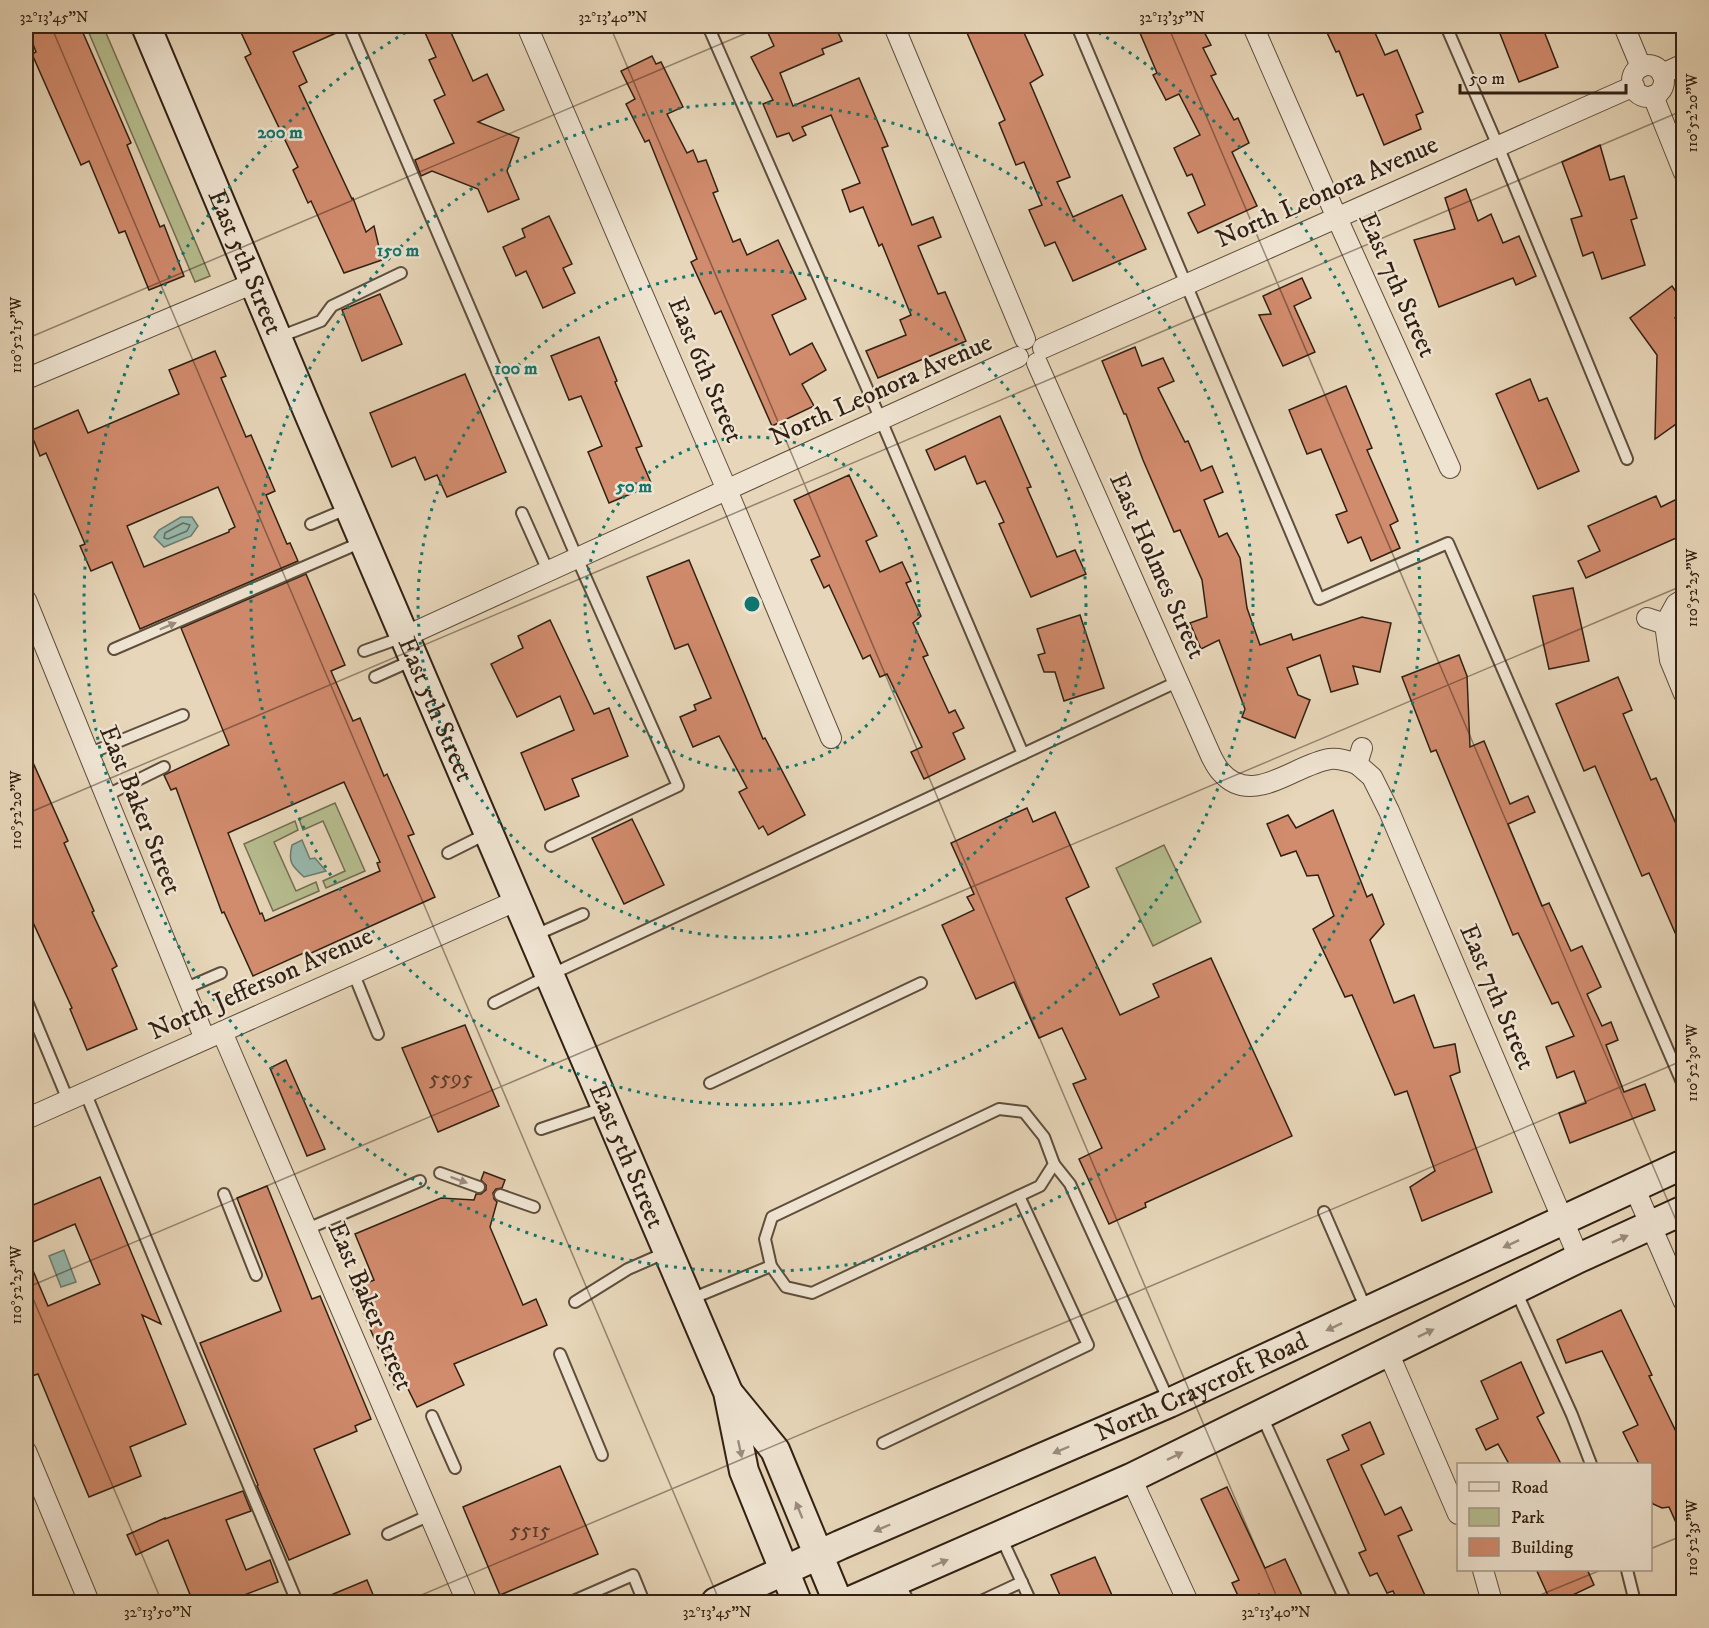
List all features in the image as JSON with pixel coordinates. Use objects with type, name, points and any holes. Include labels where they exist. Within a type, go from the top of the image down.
[{"type":"main road","name":"East 5th Street","points":[[146,26],[728,1392],[744,1471],[797,1602]]},
{"type":"main road","name":"North Craycroft Road","points":[[716,1602],[1169,1403],[1683,1164]]},
{"type":"main road","name":"North Craycroft Road","points":[[848,1602],[904,1592],[1001,1536],[1131,1478],[1515,1289],[1683,1210]]},
{"type":"main road","name":"East 5th Street","points":[[728,1392],[776,1450],[838,1602]]},
{"type":"street","name":"East 6th Street","points":[[527,26],[831,738]]},
{"type":"street","points":[[894,26],[1025,339],[1018,344],[1017,353],[1032,356]]},
{"type":"street","name":"East 7th Street","points":[[1253,26],[1336,218],[1450,468]]},
{"type":"street","points":[[1624,26],[1641,67]]},
{"type":"street","points":[[1662,74],[1683,64]]},
{"type":"street","points":[[1653,65],[1662,74],[1664,86],[1653,96],[1643,96],[1634,86],[1634,73],[1641,67],[1653,65]]},
{"type":"street","name":"North Leonora Avenue","points":[[411,647],[548,571],[881,420],[1032,356],[1185,285],[1634,86]]},
{"type":"street","points":[[1653,96],[1683,173]]},
{"type":"street","points":[[26,379],[254,284]]},
{"type":"street","name":"East Holmes Street","points":[[1032,356],[1211,756],[1221,773],[1236,784],[1261,786],[1314,763],[1331,758],[1360,756]]},
{"type":"street","points":[[1683,599],[1656,621],[1683,694]]},
{"type":"street","name":"East Baker Street","points":[[26,600],[184,989],[214,1036],[307,1229],[466,1602]]},
{"type":"street","name":"East 7th Street","points":[[1360,756],[1389,811],[1579,1258]]},
{"type":"street","name":"North Jefferson Avenue","points":[[26,1119],[518,900]]},
{"type":"street","points":[[1634,1187],[1683,1302]]},
{"type":"street","points":[[1388,1352],[1457,1512]]},
{"type":"street","points":[[26,1451],[89,1602]]},
{"type":"street","points":[[1131,1478],[1188,1602]]},
{"type":"street","points":[[1484,1571],[1492,1602]]},
{"type":"lane","points":[[349,26],[577,558],[678,786],[551,846]]},
{"type":"lane","points":[[708,26],[881,420],[1023,754]]},
{"type":"lane","points":[[1077,26],[1319,599],[1448,543],[1683,1087]]},
{"type":"lane","points":[[1446,26],[1627,459]]},
{"type":"lane","points":[[277,338],[321,321],[332,306],[401,273]]},
{"type":"lane","points":[[311,524],[350,508]]},
{"type":"lane","points":[[522,513],[548,571]]},
{"type":"lane","points":[[114,650],[364,541]]},
{"type":"lane","points":[[364,651],[411,647]]},
{"type":"lane","points":[[375,677],[411,647]]},
{"type":"lane","points":[[494,1003],[1179,681]]},
{"type":"lane","points":[[88,754],[183,715]]},
{"type":"lane","points":[[105,796],[164,767]]},
{"type":"lane","points":[[448,853],[489,832]]},
{"type":"lane","points":[[533,936],[583,914]]},
{"type":"lane","points":[[352,972],[378,1034]]},
{"type":"lane","points":[[184,989],[221,973]]},
{"type":"lane","points":[[710,1083],[921,983]]},
{"type":"lane","points":[[26,999],[77,1096],[297,1602]]},
{"type":"lane","points":[[541,1129],[606,1107]]},
{"type":"lane","points":[[1054,1164],[1040,1186],[812,1293],[786,1287],[771,1266],[765,1239],[772,1217],[999,1109],[1024,1112],[1044,1137],[1054,1164],[1070,1184],[1169,1403]]},
{"type":"lane","points":[[440,1173],[479,1187]]},
{"type":"lane","points":[[307,1229],[420,1181]]},
{"type":"lane","points":[[224,1194],[256,1275]]},
{"type":"lane","points":[[500,1195],[534,1207]]},
{"type":"lane","points":[[883,1443],[1088,1345],[1019,1196]]},
{"type":"lane","points":[[1324,1212],[1367,1312]]},
{"type":"lane","points":[[575,1302],[628,1269],[668,1251]]},
{"type":"lane","points":[[689,1300],[771,1266]]},
{"type":"lane","points":[[1515,1289],[1572,1415],[1591,1463]]},
{"type":"lane","points":[[560,1354],[602,1455]]},
{"type":"lane","points":[[1260,1414],[1346,1602]]},
{"type":"lane","points":[[432,1416],[455,1468]]},
{"type":"lane","points":[[388,1534],[430,1515]]},
{"type":"lane","points":[[1001,1536],[1031,1602]]},
{"type":"lane","points":[[1627,1571],[1635,1602]]},
{"type":"lane","points":[[571,1602],[633,1575],[644,1602]]},
{"type":"lane","points":[[980,1602],[1022,1582]]},
{"type":"green space","points":[[86,26],[103,26],[210,276],[195,282]]},
{"type":"green space","points":[[335,803],[365,871],[326,888],[323,881],[345,871],[323,821],[303,830],[299,819]]},
{"type":"green space","points":[[295,821],[298,830],[274,842],[296,891],[316,882],[319,891],[273,911],[244,844]]},
{"type":"green space","points":[[1164,845],[1201,922],[1153,946],[1116,868]]},
{"type":"water","points":[[181,517],[192,517],[198,526],[191,536],[164,547],[154,537],[159,530]]},
{"type":"water","points":[[302,840],[310,859],[315,858],[326,871],[304,877],[293,866],[290,855],[292,845]]},
{"type":"water","points":[[64,1250],[76,1282],[61,1287],[49,1256]]},
{"type":"building","points":[[26,26],[80,26],[131,143],[127,145],[160,227],[164,225],[184,276],[149,290],[125,231],[119,233],[89,161],[81,165],[32,54],[36,52]]},
{"type":"building","points":[[238,26],[342,26],[343,30],[293,52],[307,82],[299,86],[353,198],[366,232],[374,226],[382,260],[344,273],[311,201],[308,203],[293,170],[298,167],[245,57],[251,54]]},
{"type":"building","points":[[422,26],[448,26],[473,81],[487,74],[504,110],[478,122],[519,138],[507,171],[519,199],[488,212],[478,189],[432,171],[421,176],[415,160],[454,143],[434,100],[445,95],[429,60],[436,57]]},
{"type":"building","points":[[780,26],[835,26],[842,41],[822,49],[824,54],[780,73],[793,106],[859,78],[888,146],[882,148],[912,225],[933,217],[941,237],[918,246],[938,294],[945,292],[966,341],[878,378],[866,351],[906,335],[900,320],[911,315],[882,244],[879,246],[863,207],[850,212],[842,190],[860,183],[831,115],[802,127],[806,135],[793,141],[789,133],[777,137],[763,104],[773,100],[751,57],[774,46],[767,31]]},
{"type":"building","points":[[964,26],[1021,26],[1043,75],[1030,83],[1070,177],[1057,182],[1073,217],[1122,195],[1146,249],[1073,281],[1055,242],[1045,246],[1029,210],[1042,205],[1024,162],[1016,165],[999,123],[1005,120]]},
{"type":"building","points":[[1137,26],[1201,26],[1211,45],[1203,48],[1216,74],[1211,76],[1234,120],[1238,118],[1249,143],[1232,152],[1257,206],[1198,233],[1188,213],[1205,205],[1192,174],[1187,176],[1174,148],[1200,135],[1179,94],[1166,100],[1153,75],[1157,73]]},
{"type":"building","points":[[1324,26],[1372,26],[1385,55],[1397,50],[1423,112],[1416,115],[1421,129],[1384,145],[1363,94],[1357,96],[1339,51],[1336,52]]},
{"type":"building","points":[[1497,26],[1542,26],[1558,67],[1519,82]]},
{"type":"building","points":[[652,56],[656,64],[661,62],[683,107],[667,114],[687,153],[693,150],[698,162],[706,160],[718,191],[713,193],[733,242],[740,239],[747,255],[778,240],[806,299],[772,315],[790,355],[812,343],[826,370],[802,384],[814,406],[772,426],[721,311],[715,314],[691,262],[697,259],[649,140],[645,142],[626,104],[635,99],[621,71]]},
{"type":"building","points":[[1600,145],[1610,180],[1624,176],[1637,218],[1631,220],[1645,265],[1602,279],[1593,252],[1583,256],[1571,219],[1582,216],[1562,162]]},
{"type":"building","points":[[1466,189],[1478,221],[1491,214],[1503,243],[1519,236],[1536,276],[1516,285],[1513,278],[1439,307],[1414,240],[1455,229],[1445,198]]},
{"type":"building","points":[[549,216],[572,264],[563,268],[575,293],[543,308],[526,271],[516,276],[503,247],[525,237],[522,229]]},
{"type":"building","points":[[1302,278],[1311,298],[1294,306],[1315,352],[1283,366],[1259,315],[1271,314],[1263,296]]},
{"type":"building","points":[[1672,286],[1683,302],[1683,312],[1675,318],[1683,329],[1683,419],[1655,439],[1657,355],[1630,318]]},
{"type":"building","points":[[380,294],[402,344],[362,361],[342,310]]},
{"type":"building","points":[[599,337],[642,446],[636,448],[652,485],[609,503],[588,452],[602,446],[581,396],[569,400],[551,356]]},
{"type":"building","points":[[1135,347],[1142,366],[1163,358],[1174,381],[1158,388],[1185,442],[1188,441],[1201,471],[1212,466],[1223,492],[1204,500],[1219,537],[1227,533],[1240,558],[1247,608],[1260,645],[1291,634],[1293,640],[1362,617],[1391,623],[1380,672],[1353,666],[1358,684],[1331,692],[1320,655],[1287,668],[1298,695],[1310,700],[1295,738],[1242,717],[1245,709],[1219,640],[1201,649],[1190,623],[1207,617],[1202,580],[1180,530],[1174,532],[1102,361]]},
{"type":"building","points":[[215,351],[226,376],[221,378],[246,437],[251,435],[275,491],[266,495],[287,544],[290,543],[298,561],[140,629],[112,562],[91,571],[80,546],[85,544],[46,453],[40,456],[30,431],[78,410],[88,433],[179,394],[169,370]],"holes":[[[218,487],[235,527],[229,532],[144,567],[127,526]]]},
{"type":"building","points":[[465,374],[506,472],[447,497],[437,475],[425,480],[415,457],[392,467],[370,413]]},
{"type":"building","points":[[1530,379],[1539,401],[1547,398],[1579,471],[1538,489],[1496,394]]},
{"type":"building","points":[[1346,386],[1372,448],[1367,450],[1398,521],[1390,525],[1400,548],[1371,561],[1361,537],[1348,543],[1336,515],[1347,511],[1321,449],[1307,454],[1289,410]]},
{"type":"building","points":[[1000,416],[1031,487],[1027,488],[1057,557],[1075,550],[1086,574],[1031,597],[999,524],[1004,522],[985,481],[977,484],[965,456],[935,470],[926,450]]},
{"type":"building","points":[[849,475],[877,536],[866,541],[880,572],[902,562],[911,581],[906,583],[921,616],[913,623],[928,655],[923,657],[949,713],[955,710],[964,728],[953,733],[965,759],[924,779],[911,752],[922,747],[887,674],[880,677],[870,655],[863,659],[829,585],[824,588],[811,560],[820,556],[794,500]]},
{"type":"building","points":[[1656,496],[1661,507],[1683,496],[1683,535],[1586,578],[1578,561],[1600,551],[1588,526]]},
{"type":"building","points":[[689,560],[763,739],[765,738],[805,815],[768,835],[763,826],[759,829],[739,792],[747,788],[719,736],[693,747],[680,717],[696,710],[694,705],[711,698],[688,644],[675,649],[647,577]]},
{"type":"building","points":[[306,574],[345,665],[331,671],[353,721],[360,718],[384,776],[387,774],[414,834],[408,836],[435,897],[309,954],[308,951],[253,976],[224,912],[222,913],[176,788],[171,790],[164,775],[229,745],[181,628]],"holes":[[[344,782],[380,862],[377,863],[380,871],[265,921],[262,913],[260,914],[228,833]]]},
{"type":"building","points":[[1573,588],[1589,661],[1549,669],[1533,596]]},
{"type":"building","points":[[1080,615],[1104,688],[1064,701],[1055,672],[1044,672],[1038,655],[1045,653],[1037,629]]},
{"type":"building","points":[[550,620],[594,714],[609,708],[628,756],[572,779],[579,796],[545,810],[521,753],[574,730],[560,696],[517,717],[491,664],[523,648],[518,636]]},
{"type":"building","points":[[1459,655],[1467,676],[1470,747],[1484,741],[1510,804],[1528,796],[1535,812],[1508,824],[1542,906],[1549,903],[1571,951],[1582,946],[1601,987],[1587,994],[1602,1026],[1611,1022],[1618,1040],[1606,1045],[1624,1092],[1645,1084],[1655,1110],[1570,1143],[1559,1113],[1586,1103],[1574,1071],[1557,1078],[1546,1047],[1574,1036],[1558,1002],[1552,1004],[1518,933],[1513,935],[1436,750],[1431,752],[1402,677]]},
{"type":"building","points":[[1618,677],[1632,710],[1623,714],[1651,780],[1656,778],[1683,840],[1683,951],[1649,873],[1642,876],[1595,766],[1584,771],[1556,704]]},
{"type":"building","points":[[26,747],[68,841],[64,843],[117,966],[112,969],[137,1029],[87,1050],[70,1009],[72,1008],[26,907]]},
{"type":"building","points":[[1027,808],[1033,822],[1055,812],[1089,887],[1066,898],[1120,1015],[1159,997],[1153,984],[1211,958],[1292,1136],[1145,1203],[1146,1207],[1109,1224],[1079,1159],[1102,1148],[1073,1084],[1086,1079],[1062,1028],[1039,1038],[1014,982],[976,999],[942,925],[974,910],[967,897],[974,894],[951,843]]},
{"type":"building","points":[[1333,810],[1367,897],[1372,894],[1384,924],[1370,940],[1394,1003],[1414,995],[1434,1048],[1455,1044],[1460,1072],[1450,1076],[1492,1192],[1422,1221],[1410,1187],[1435,1171],[1407,1091],[1395,1095],[1352,995],[1345,997],[1313,929],[1334,916],[1318,875],[1307,876],[1296,851],[1281,856],[1267,824],[1288,815],[1296,828]]},
{"type":"building","points":[[632,819],[664,885],[624,904],[592,838]]},
{"type":"building","points":[[465,1025],[499,1106],[438,1132],[402,1048]]},
{"type":"building","points":[[286,1060],[325,1149],[307,1156],[270,1068]]},
{"type":"building","points":[[484,1172],[505,1180],[502,1188],[496,1189],[493,1193],[497,1202],[490,1227],[523,1305],[536,1299],[547,1325],[454,1364],[464,1385],[417,1407],[406,1385],[396,1389],[353,1289],[374,1280],[355,1234],[441,1198],[474,1200],[476,1194],[481,1194],[486,1190],[486,1185],[481,1180]]},
{"type":"building","points":[[100,1177],[161,1324],[142,1315],[186,1424],[130,1447],[141,1476],[89,1497],[38,1374],[32,1376],[26,1360],[26,1254],[48,1306],[100,1284],[75,1224],[26,1245],[26,1208]]},
{"type":"building","points":[[267,1186],[312,1299],[320,1296],[371,1419],[355,1426],[357,1431],[314,1449],[350,1534],[289,1560],[200,1343],[281,1311],[237,1198]]},
{"type":"building","points":[[1621,1310],[1652,1375],[1649,1376],[1683,1446],[1683,1538],[1669,1507],[1662,1508],[1652,1502],[1652,1463],[1638,1463],[1623,1432],[1638,1425],[1602,1351],[1566,1363],[1557,1340]]},
{"type":"building","points":[[1521,1362],[1544,1413],[1537,1417],[1560,1463],[1508,1463],[1498,1444],[1486,1450],[1476,1429],[1498,1419],[1481,1381]]},
{"type":"building","points":[[1370,1422],[1384,1454],[1361,1465],[1385,1515],[1401,1507],[1412,1530],[1398,1536],[1428,1602],[1398,1602],[1393,1591],[1387,1593],[1377,1573],[1370,1576],[1359,1553],[1366,1550],[1327,1460],[1349,1450],[1342,1435]]},
{"type":"building","points":[[560,1466],[598,1554],[500,1595],[463,1507]]},
{"type":"building","points":[[1227,1487],[1265,1568],[1285,1559],[1305,1602],[1263,1602],[1259,1594],[1241,1602],[1232,1583],[1239,1580],[1201,1499]]},
{"type":"building","points":[[243,1491],[251,1511],[226,1520],[246,1570],[270,1560],[278,1582],[226,1602],[193,1602],[168,1540],[136,1555],[127,1535],[165,1518]]},
{"type":"building","points":[[1095,1557],[1115,1602],[1063,1602],[1051,1575]]},
{"type":"building","points":[[1537,1571],[1588,1571],[1594,1585],[1558,1602],[1551,1602]]},
{"type":"building","points":[[367,1580],[376,1602],[314,1602]]}]
